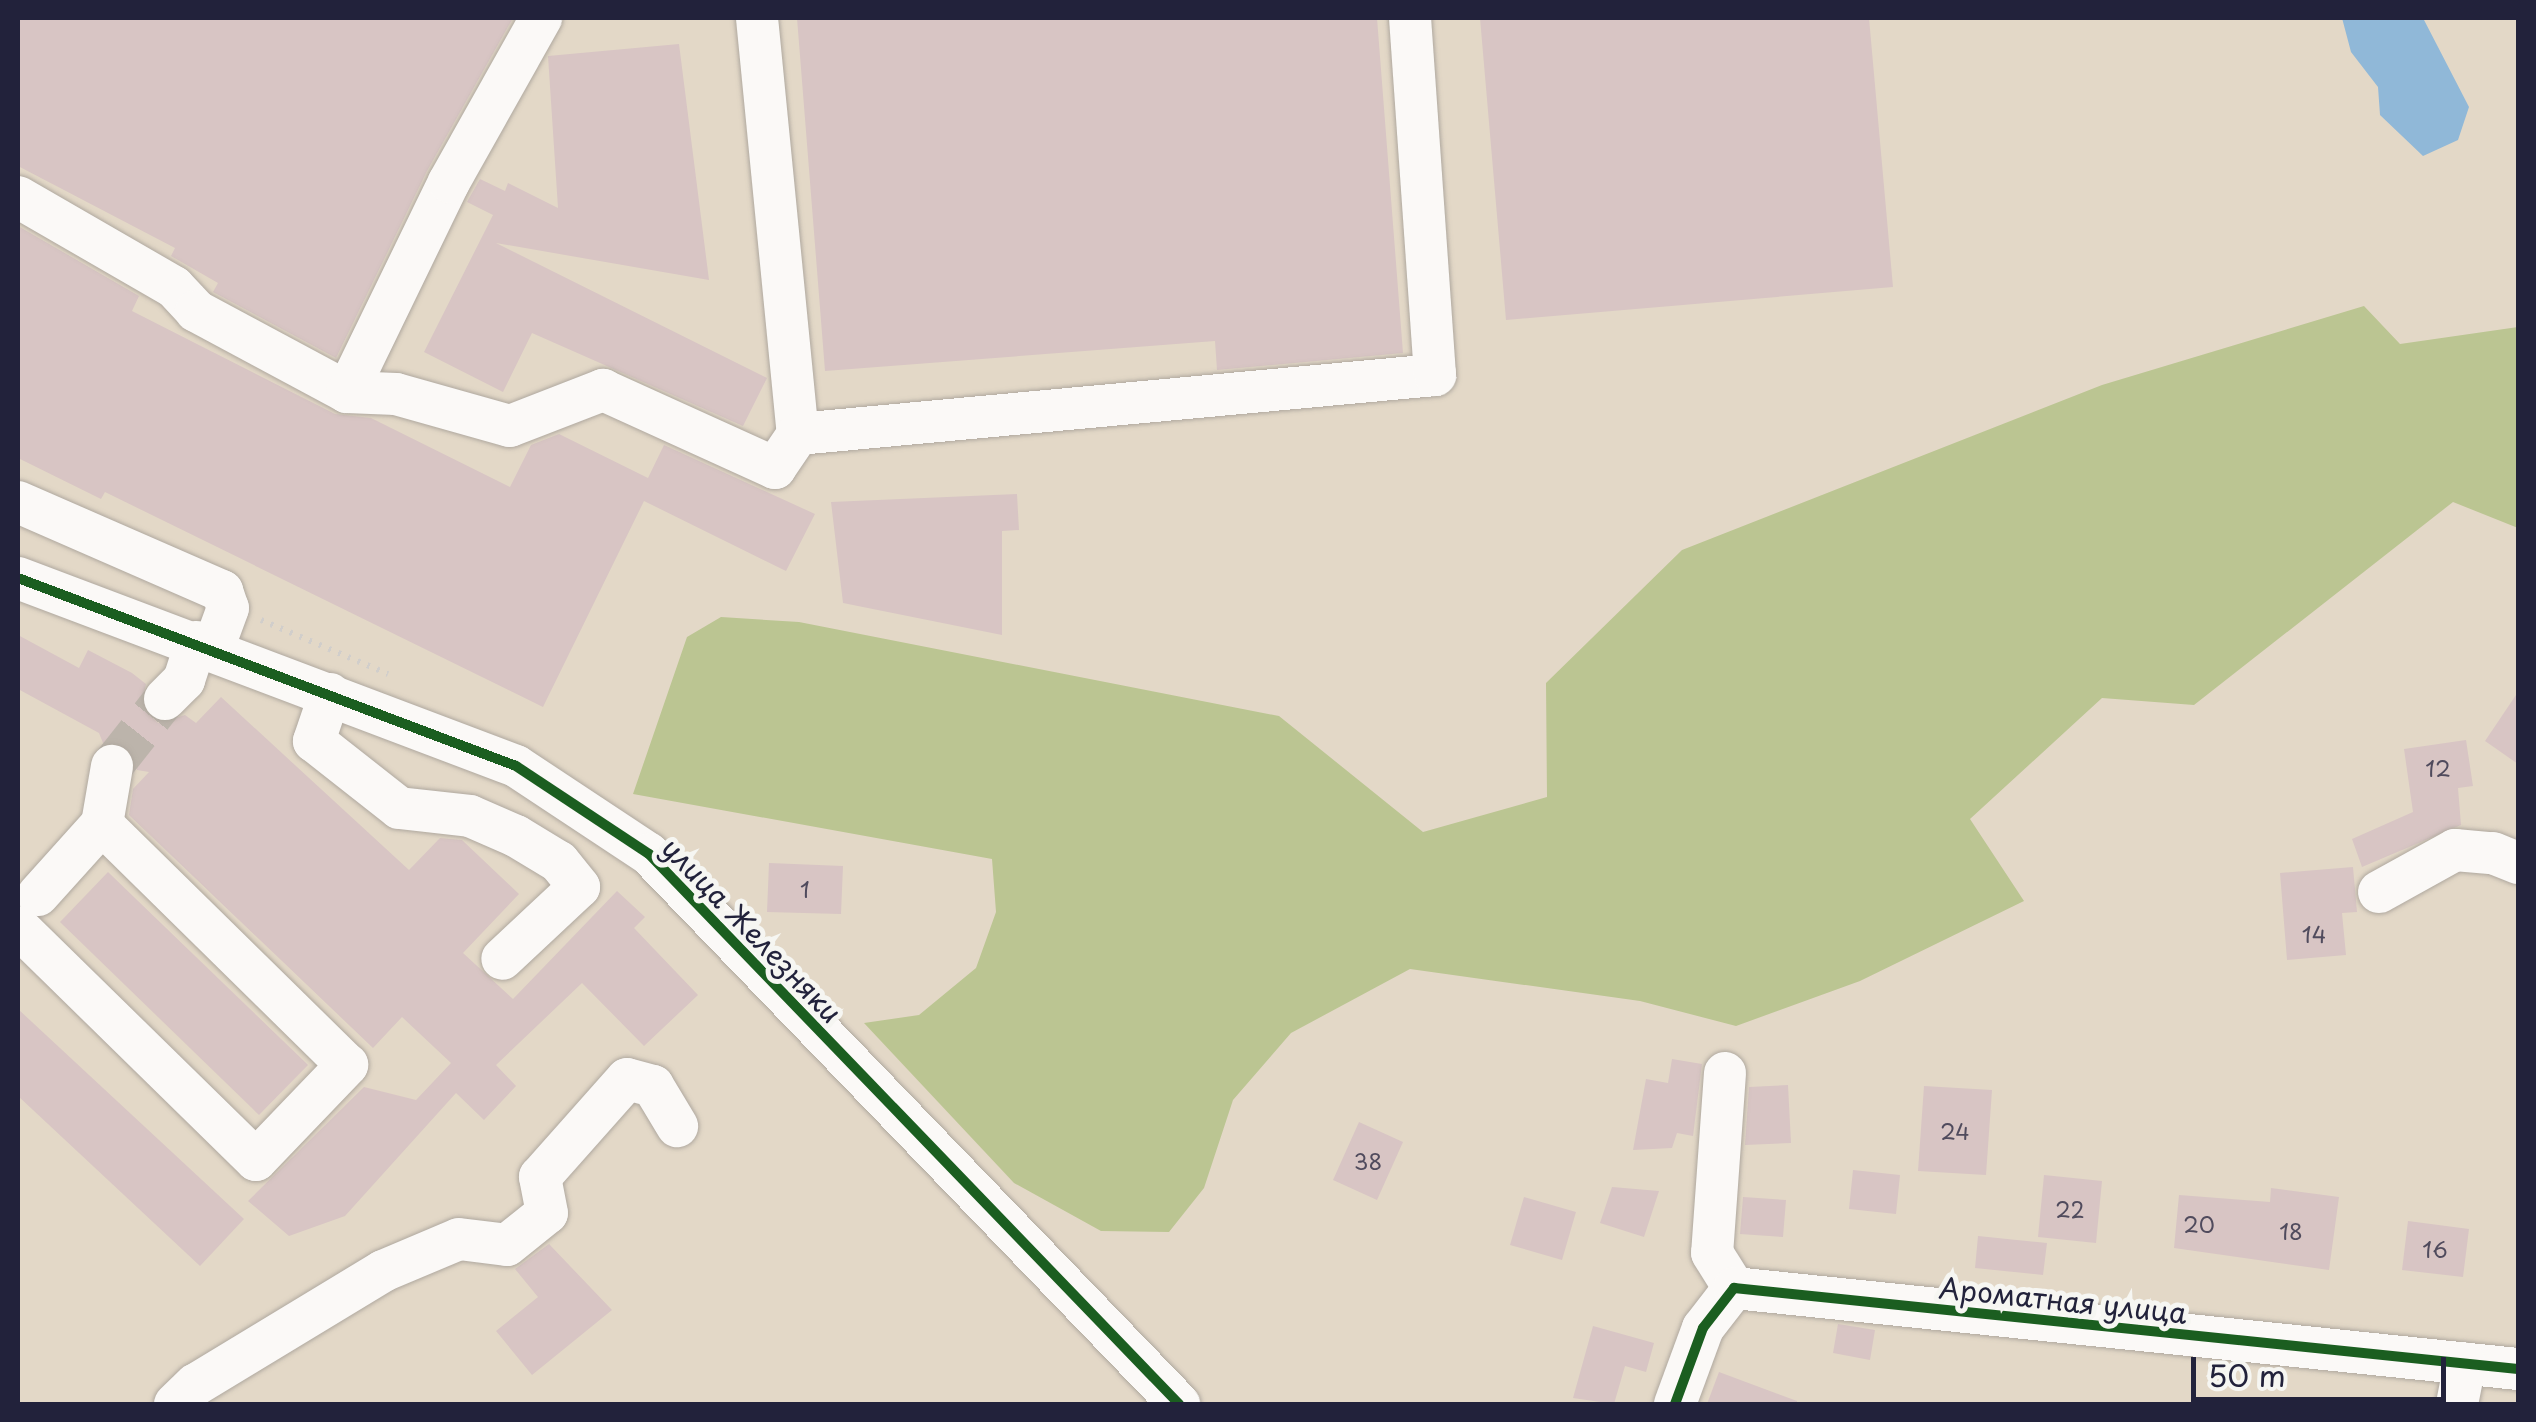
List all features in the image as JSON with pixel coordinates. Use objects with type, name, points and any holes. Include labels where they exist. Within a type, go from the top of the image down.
[{"type":"street","points":[[347,392],[449,182],[541,18]]},
{"type":"street","points":[[18,197],[174,287],[196,311],[347,392],[396,394],[510,426],[603,390],[774,468],[798,434],[757,18]]},
{"type":"street","points":[[798,434],[1435,375],[1410,18]]},
{"type":"street","points":[[18,502],[222,591],[228,608],[184,680],[165,699]]},
{"type":"street","name":"улица Железняки","points":[[18,578],[516,766],[649,854],[1180,1404]]},
{"type":"street","points":[[330,694],[314,741],[384,797],[399,808],[470,816],[516,836],[558,862],[579,887],[502,960]]},
{"type":"street","points":[[102,824],[346,1064],[256,1160],[23,903],[102,824],[112,766]]},
{"type":"street","points":[[2380,892],[2455,850],[2494,853],[2518,863]]},
{"type":"street","points":[[1675,1404],[1703,1328],[1734,1288],[1712,1252],[1725,1073]]},
{"type":"street","points":[[174,1404],[194,1385],[383,1271],[458,1239],[507,1246],[546,1213],[540,1177],[627,1080],[653,1086],[677,1126]]},
{"type":"street","name":"Ароматная улица","points":[[1734,1288],[2461,1384],[2518,1369]]},
{"type":"green space","points":[[2364,306],[2400,344],[2518,327],[2518,528],[2453,502],[2194,705],[2102,698],[1970,819],[2024,901],[1860,981],[1736,1026],[1640,1001],[1410,969],[1291,1033],[1233,1100],[1204,1188],[1169,1232],[1101,1231],[1014,1183],[864,1023],[919,1015],[976,968],[996,912],[992,859],[633,794],[687,637],[721,617],[799,622],[1279,716],[1423,832],[1547,797],[1546,683],[1682,550],[2102,385]]},
{"type":"water","points":[[2342,18],[2423,18],[2469,107],[2458,140],[2423,156],[2380,115],[2378,87],[2351,52]]},
{"type":"building","points":[[18,18],[513,18],[427,171],[336,358],[213,292],[218,283],[171,256],[175,248],[18,166]]},
{"type":"building","points":[[797,18],[1377,18],[1403,353],[1217,370],[1215,341],[825,371]]},
{"type":"building","points":[[1480,18],[1869,18],[1893,287],[1506,320]]},
{"type":"building","points":[[679,44],[709,280],[496,243],[767,378],[743,426],[532,333],[503,392],[424,352],[493,215],[467,202],[480,179],[505,191],[508,183],[558,208],[548,56]]},
{"type":"building","points":[[18,226],[139,296],[132,311],[335,414],[371,418],[510,487],[531,445],[559,434],[648,478],[664,445],[815,514],[786,571],[644,501],[543,707],[105,492],[101,499],[18,458]]},
{"type":"building","points":[[1017,494],[1019,530],[1002,531],[1002,635],[843,603],[831,502]]},
{"type":"building","points":[[18,635],[79,668],[88,650],[132,673],[146,684],[141,706],[158,723],[185,715],[196,723],[221,697],[409,870],[440,838],[462,840],[519,894],[463,953],[513,999],[617,891],[645,917],[634,928],[698,995],[644,1046],[582,983],[496,1065],[516,1086],[484,1120],[456,1093],[345,1216],[289,1236],[248,1201],[364,1087],[416,1100],[451,1063],[402,1017],[373,1048],[129,815],[133,789],[149,772],[137,770],[127,746],[103,743],[99,733],[18,689]]},
{"type":"building","points":[[2518,692],[2518,764],[2485,741]]},
{"type":"building","points":[[2466,740],[2473,786],[2458,788],[2461,825],[2362,867],[2352,839],[2413,812],[2404,749]]},
{"type":"building","points":[[769,863],[843,866],[841,914],[767,912]]},
{"type":"building","points":[[2353,867],[2357,912],[2342,913],[2346,955],[2287,960],[2280,873]]},
{"type":"building","points":[[108,872],[308,1065],[259,1115],[60,922]]},
{"type":"building","points":[[18,1009],[244,1219],[200,1266],[18,1096]]},
{"type":"building","points":[[1672,1059],[1702,1064],[1693,1136],[1677,1133],[1672,1148],[1633,1150],[1646,1079],[1668,1083]]},
{"type":"building","points":[[1788,1085],[1791,1143],[1745,1145],[1749,1087]]},
{"type":"building","points":[[1924,1086],[1992,1090],[1986,1175],[1918,1171]]},
{"type":"building","points":[[1359,1122],[1403,1142],[1377,1200],[1333,1180]]},
{"type":"building","points":[[1853,1170],[1900,1175],[1896,1214],[1849,1209]]},
{"type":"building","points":[[2044,1175],[2102,1181],[2096,1243],[2038,1237]]},
{"type":"building","points":[[1612,1187],[1659,1191],[1644,1237],[1600,1223]]},
{"type":"building","points":[[2271,1188],[2339,1197],[2329,1270],[2174,1248],[2179,1195],[2270,1202]]},
{"type":"building","points":[[1524,1197],[1576,1212],[1562,1260],[1510,1245]]},
{"type":"building","points":[[1743,1197],[1786,1200],[1783,1237],[1740,1234]]},
{"type":"building","points":[[2408,1221],[2469,1229],[2463,1277],[2402,1270]]},
{"type":"building","points":[[1978,1236],[2047,1243],[2043,1275],[1975,1268]]},
{"type":"building","points":[[549,1244],[612,1310],[532,1375],[496,1331],[538,1297],[515,1269]]},
{"type":"building","points":[[1838,1324],[1875,1330],[1870,1360],[1833,1353]]},
{"type":"building","points":[[1593,1326],[1654,1343],[1646,1372],[1625,1366],[1614,1404],[1573,1398]]},
{"type":"building","points":[[1719,1372],[1797,1401],[1797,1404],[1707,1404]]},
{"type":"tunnel","points":[[112,766],[165,699]]},
{"type":"cycle path","points":[[18,578],[516,766],[649,854],[1179,1404]]},
{"type":"cycle path","points":[[1675,1404],[1703,1328],[1734,1288],[2518,1369]]}]
